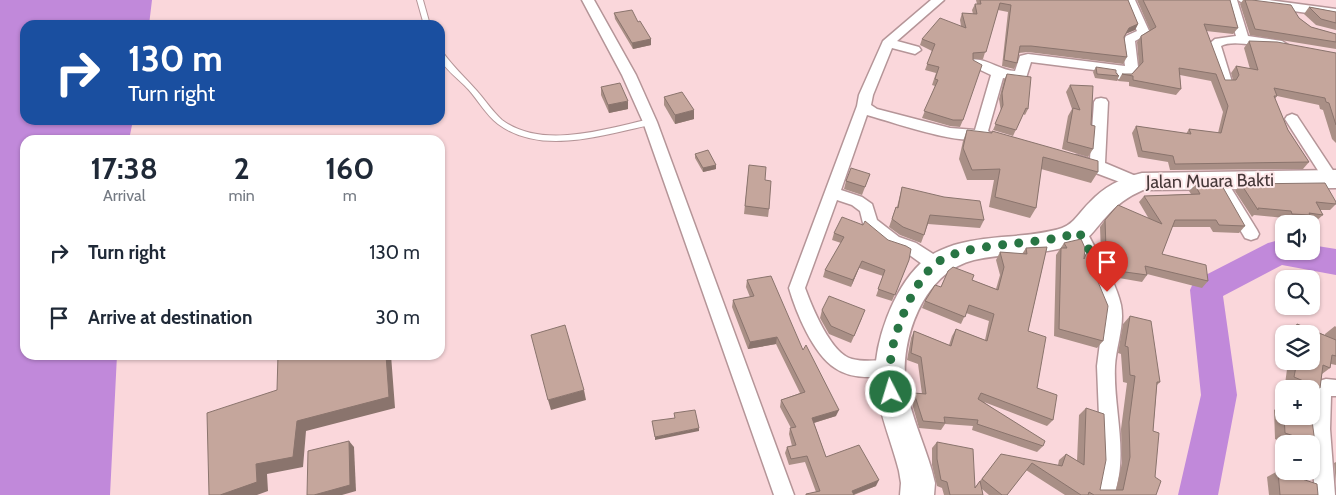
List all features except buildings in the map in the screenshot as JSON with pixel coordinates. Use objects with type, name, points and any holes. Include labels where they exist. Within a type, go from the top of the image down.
[{"type":"main road","name":"Jalan Muara Bakti","points":[[1079,232],[1098,210],[1122,190],[1138,183],[1218,179],[1334,179]]},
{"type":"main road","points":[[917,495],[916,476],[891,392],[889,369],[892,347],[911,298],[921,281],[935,264],[953,255],[982,248],[1066,237],[1079,232]]},
{"type":"street","points":[[588,0],[630,74],[650,122],[784,495]]},
{"type":"street","points":[[889,369],[870,370],[842,364],[814,328],[801,302],[797,288],[864,106],[866,95],[889,43],[938,0]]},
{"type":"street","points":[[976,63],[998,73],[1021,75],[1023,61],[1028,58],[1125,73],[1132,67],[1128,44],[1130,39],[1143,35],[1144,31],[1129,0]]},
{"type":"street","points":[[1231,0],[1238,17],[1238,27],[1244,40]]},
{"type":"street","points":[[1244,0],[1336,13]]},
{"type":"street","points":[[1291,6],[1298,22]]},
{"type":"street","points":[[1225,82],[1214,45],[1218,42],[1244,40],[1292,46]]},
{"type":"street","points":[[889,43],[915,50]]},
{"type":"street","points":[[980,135],[998,73]]},
{"type":"street","points":[[1098,166],[1101,102]]},
{"type":"street","points":[[864,106],[872,112],[950,133],[996,138]]},
{"type":"street","points":[[1292,119],[1334,179]]},
{"type":"street","points":[[1061,156],[1098,166],[1138,183]]},
{"type":"street","points":[[1218,179],[1251,234]]},
{"type":"street","points":[[832,193],[857,201],[867,208],[870,223],[893,241],[910,247],[935,264]]},
{"type":"street","points":[[1079,232],[1095,260],[1113,312],[1106,379],[1110,428],[1110,476],[1104,495]]},
{"type":"street","points":[[1325,495],[1320,429],[1322,391],[1326,387],[1336,388]]},
{"type":"lane","points":[[420,0],[426,20]]},
{"type":"lane","points":[[445,62],[477,95],[498,121],[521,134],[541,138],[561,137],[650,122]]},
{"type":"shaded area","points":[[0,0],[152,0],[150,20],[20,20],[20,125],[132,125],[130,135],[20,135],[20,360],[117,360],[110,495],[0,495]]},
{"type":"waterway","points":[[1198,495],[1219,395],[1206,290],[1279,252],[1336,262]]},
{"type":"route","points":[[891,392],[889,369],[892,347],[911,298],[921,281],[935,264],[953,255],[982,248],[1066,237],[1079,232],[1095,260],[1107,292]]}]
